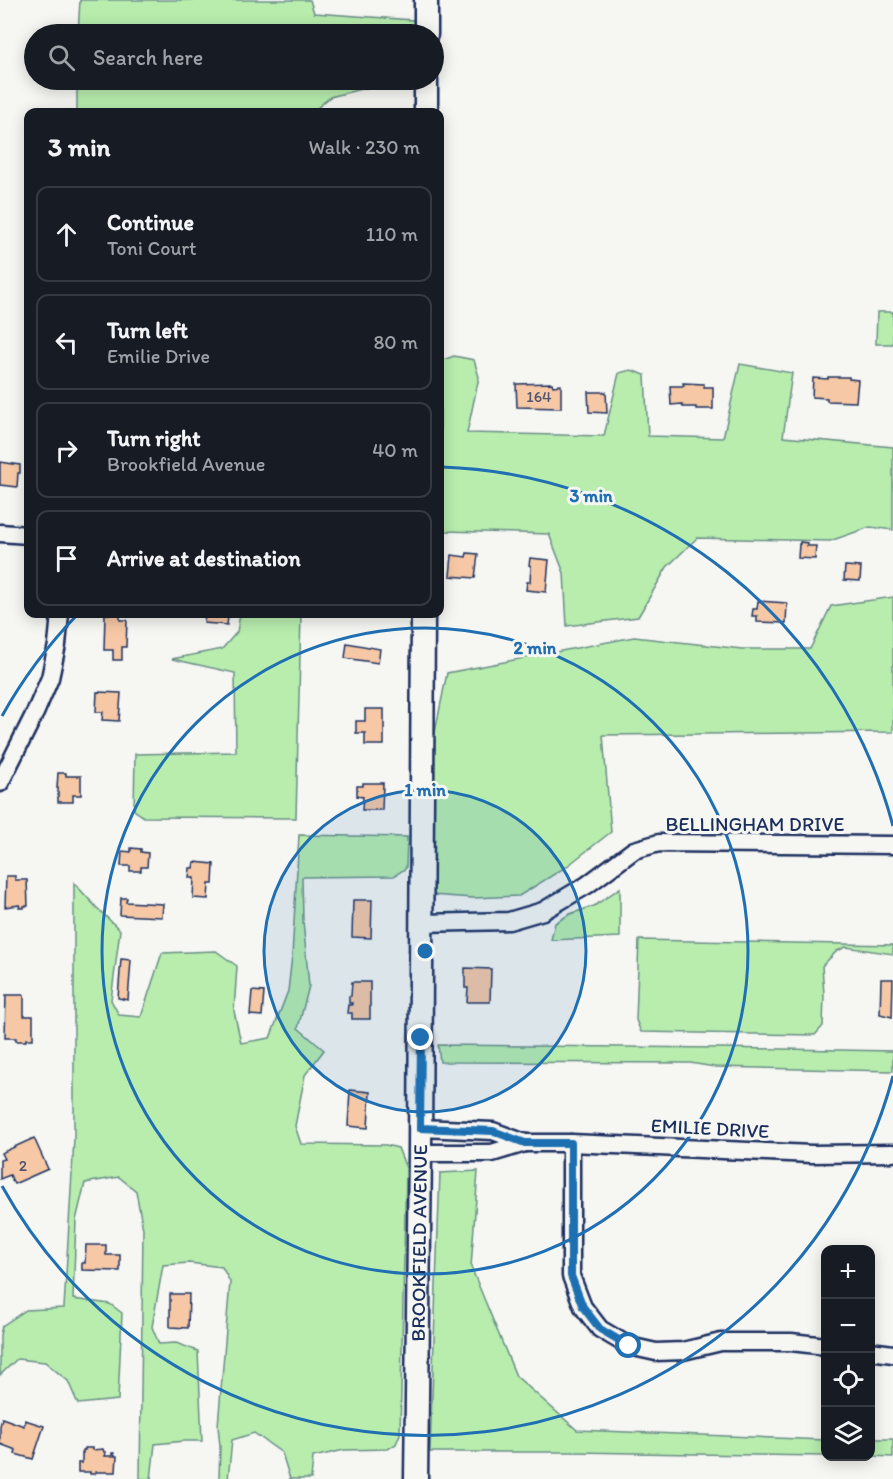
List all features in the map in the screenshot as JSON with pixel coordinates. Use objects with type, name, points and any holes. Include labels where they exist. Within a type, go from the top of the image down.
[{"type":"main road","points":[[426,0],[426,24]]},
{"type":"main road","points":[[426,90],[426,108]]},
{"type":"main road","name":"BROOKFIELD AVENUE","points":[[416,1479],[423,618]]},
{"type":"street","points":[[0,533],[24,535]]},
{"type":"street","points":[[0,783],[50,678],[60,618]]},
{"type":"street","name":"BELLINGHAM DRIVE","points":[[422,923],[509,921],[543,911],[587,885],[634,850],[659,843],[893,845]]},
{"type":"street","name":"EMILIE DRIVE","points":[[420,1128],[493,1131],[525,1143]]},
{"type":"street","points":[[483,1131],[483,1153]]},
{"type":"street","name":"EMILIE DRIVE","points":[[420,1154],[492,1153],[525,1143],[812,1154],[893,1153]]},
{"type":"street","points":[[571,1143],[571,1276],[583,1307],[600,1329],[629,1346],[656,1352],[683,1351],[721,1342],[791,1342],[821,1346]]},
{"type":"street","points":[[875,1352],[893,1354]]},
{"type":"green space","points":[[80,0],[310,0],[314,13],[413,20],[415,24],[79,24]]},
{"type":"green space","points":[[77,90],[357,90],[330,97],[317,108],[77,108]]},
{"type":"green space","points":[[877,312],[893,312],[893,344],[876,344]]},
{"type":"green space","points":[[454,356],[474,360],[479,377],[467,433],[604,436],[619,373],[631,370],[645,375],[648,436],[723,438],[740,364],[792,373],[783,437],[893,447],[893,530],[870,527],[830,541],[697,538],[667,567],[638,617],[567,626],[564,573],[549,534],[446,531],[444,529],[444,360]]},
{"type":"green space","points":[[893,597],[893,732],[603,735],[611,832],[566,867],[519,896],[473,898],[431,895],[434,737],[447,673],[634,637],[742,649],[810,649],[831,606]]},
{"type":"green space","points":[[239,618],[301,618],[296,818],[144,817],[134,810],[135,754],[236,752],[235,673],[172,659],[222,649],[237,632]]},
{"type":"green space","points":[[299,835],[407,837],[406,868],[394,876],[302,877],[303,921],[309,986],[298,1028],[324,1050],[305,1075],[295,1126],[301,1144],[386,1145],[398,1148],[406,1168],[400,1434],[396,1444],[388,1449],[344,1450],[313,1457],[311,1479],[290,1479],[282,1453],[254,1433],[232,1440],[228,1479],[219,1479],[218,1426],[230,1282],[222,1267],[189,1263],[163,1265],[152,1327],[159,1344],[176,1343],[198,1351],[202,1441],[155,1444],[151,1479],[140,1479],[143,1229],[136,1191],[119,1177],[85,1183],[76,1220],[73,1299],[110,1304],[122,1313],[118,1400],[78,1404],[68,1381],[45,1362],[17,1359],[0,1375],[2,1326],[26,1310],[64,1308],[74,1139],[74,883],[120,930],[111,1000],[119,1015],[141,1017],[162,953],[216,951],[237,966],[234,1011],[241,1043],[270,1038],[288,991]]},
{"type":"green space","points":[[620,888],[620,937],[551,940],[555,923],[570,914],[594,906]]},
{"type":"green space","points":[[639,940],[893,945],[893,954],[846,947],[837,951],[822,966],[823,1026],[815,1035],[641,1032],[636,1020]]},
{"type":"green space","points":[[438,1045],[893,1051],[893,1071],[715,1067],[690,1063],[440,1062]]},
{"type":"green space","points":[[478,1171],[471,1267],[516,1376],[577,1430],[821,1440],[821,1456],[430,1452],[440,1173]]},
{"type":"green space","points":[[875,1439],[893,1439],[893,1457],[875,1456]]},
{"type":"building","points":[[828,377],[849,377],[849,379],[858,380],[856,402],[827,401],[827,398],[812,397],[813,378],[828,379]]},
{"type":"building","points":[[552,383],[553,386],[561,385],[561,408],[517,407],[516,384]]},
{"type":"building","points":[[683,383],[713,387],[713,409],[683,407],[682,404],[671,405],[670,386],[684,386]]},
{"type":"building","points":[[588,392],[606,392],[607,413],[589,412]]},
{"type":"building","points":[[0,462],[20,465],[17,487],[0,485]]},
{"type":"building","points":[[800,542],[807,543],[807,546],[816,546],[815,559],[798,558]]},
{"type":"building","points":[[467,553],[478,554],[475,578],[450,576],[452,555],[466,557]]},
{"type":"building","points":[[530,558],[549,560],[546,592],[526,590],[527,582],[530,582]]},
{"type":"building","points":[[845,566],[861,567],[860,581],[844,580]]},
{"type":"building","points":[[758,601],[787,603],[786,623],[757,622],[757,616],[752,616],[753,609],[757,609]]},
{"type":"building","points":[[105,618],[127,620],[126,647],[122,647],[122,660],[113,660],[113,650],[104,650]]},
{"type":"building","points":[[205,618],[228,618],[227,625],[204,623]]},
{"type":"building","points":[[347,643],[380,649],[378,663],[345,658]]},
{"type":"building","points":[[97,692],[121,693],[119,721],[102,720],[103,712],[96,712]]},
{"type":"building","points":[[365,709],[384,709],[384,745],[365,745],[365,733],[356,733],[356,721],[365,721]]},
{"type":"building","points":[[58,773],[66,773],[66,776],[81,776],[81,795],[73,795],[73,802],[58,802]]},
{"type":"building","points":[[363,783],[383,783],[382,810],[362,810],[363,797],[357,796],[357,786],[363,786]]},
{"type":"building","points":[[131,848],[141,849],[141,852],[148,853],[147,867],[141,867],[141,871],[130,871],[130,866],[121,866],[122,851],[131,852]]},
{"type":"building","points":[[194,862],[214,864],[213,884],[209,884],[208,899],[193,898],[194,878],[189,878],[190,868],[193,868]]},
{"type":"building","points":[[6,876],[15,876],[15,880],[27,880],[28,906],[24,908],[19,908],[20,905],[5,907]]},
{"type":"building","points":[[121,898],[127,898],[126,902],[163,904],[162,917],[120,915]]},
{"type":"building","points":[[353,900],[372,900],[371,938],[352,937]]},
{"type":"building","points":[[121,959],[131,960],[128,1000],[118,998]]},
{"type":"building","points":[[465,968],[491,969],[490,1002],[467,1002],[468,988],[465,988]]},
{"type":"building","points":[[881,979],[893,979],[892,1017],[880,1014]]},
{"type":"building","points":[[352,982],[370,982],[370,1019],[352,1019],[352,1013],[347,1013],[348,1005],[352,1005],[349,1003],[349,996],[351,996]]},
{"type":"building","points":[[252,991],[264,992],[262,1016],[250,1015]]},
{"type":"building","points":[[6,995],[24,995],[24,1016],[33,1016],[33,1039],[16,1041],[16,1038],[5,1038]]},
{"type":"building","points":[[350,1090],[370,1092],[368,1128],[348,1126]]},
{"type":"building","points":[[34,1138],[48,1169],[14,1184],[10,1175],[0,1179],[0,1160],[4,1159],[1,1153]]},
{"type":"building","points":[[86,1245],[106,1245],[106,1255],[120,1255],[120,1271],[82,1270],[82,1263],[85,1263]]},
{"type":"building","points":[[170,1294],[189,1294],[188,1328],[170,1327]]},
{"type":"building","points":[[2,1418],[24,1426],[25,1420],[44,1426],[33,1459],[15,1454],[16,1450],[0,1444]]},
{"type":"building","points":[[85,1448],[103,1449],[106,1452],[105,1456],[112,1456],[114,1453],[114,1456],[117,1456],[116,1472],[90,1474],[90,1472],[78,1472],[78,1463],[82,1463],[82,1453]]},
{"type":"route","points":[[421,1038],[420,1128],[493,1131],[525,1143],[571,1143],[571,1276],[583,1307],[600,1329],[629,1346]]}]
